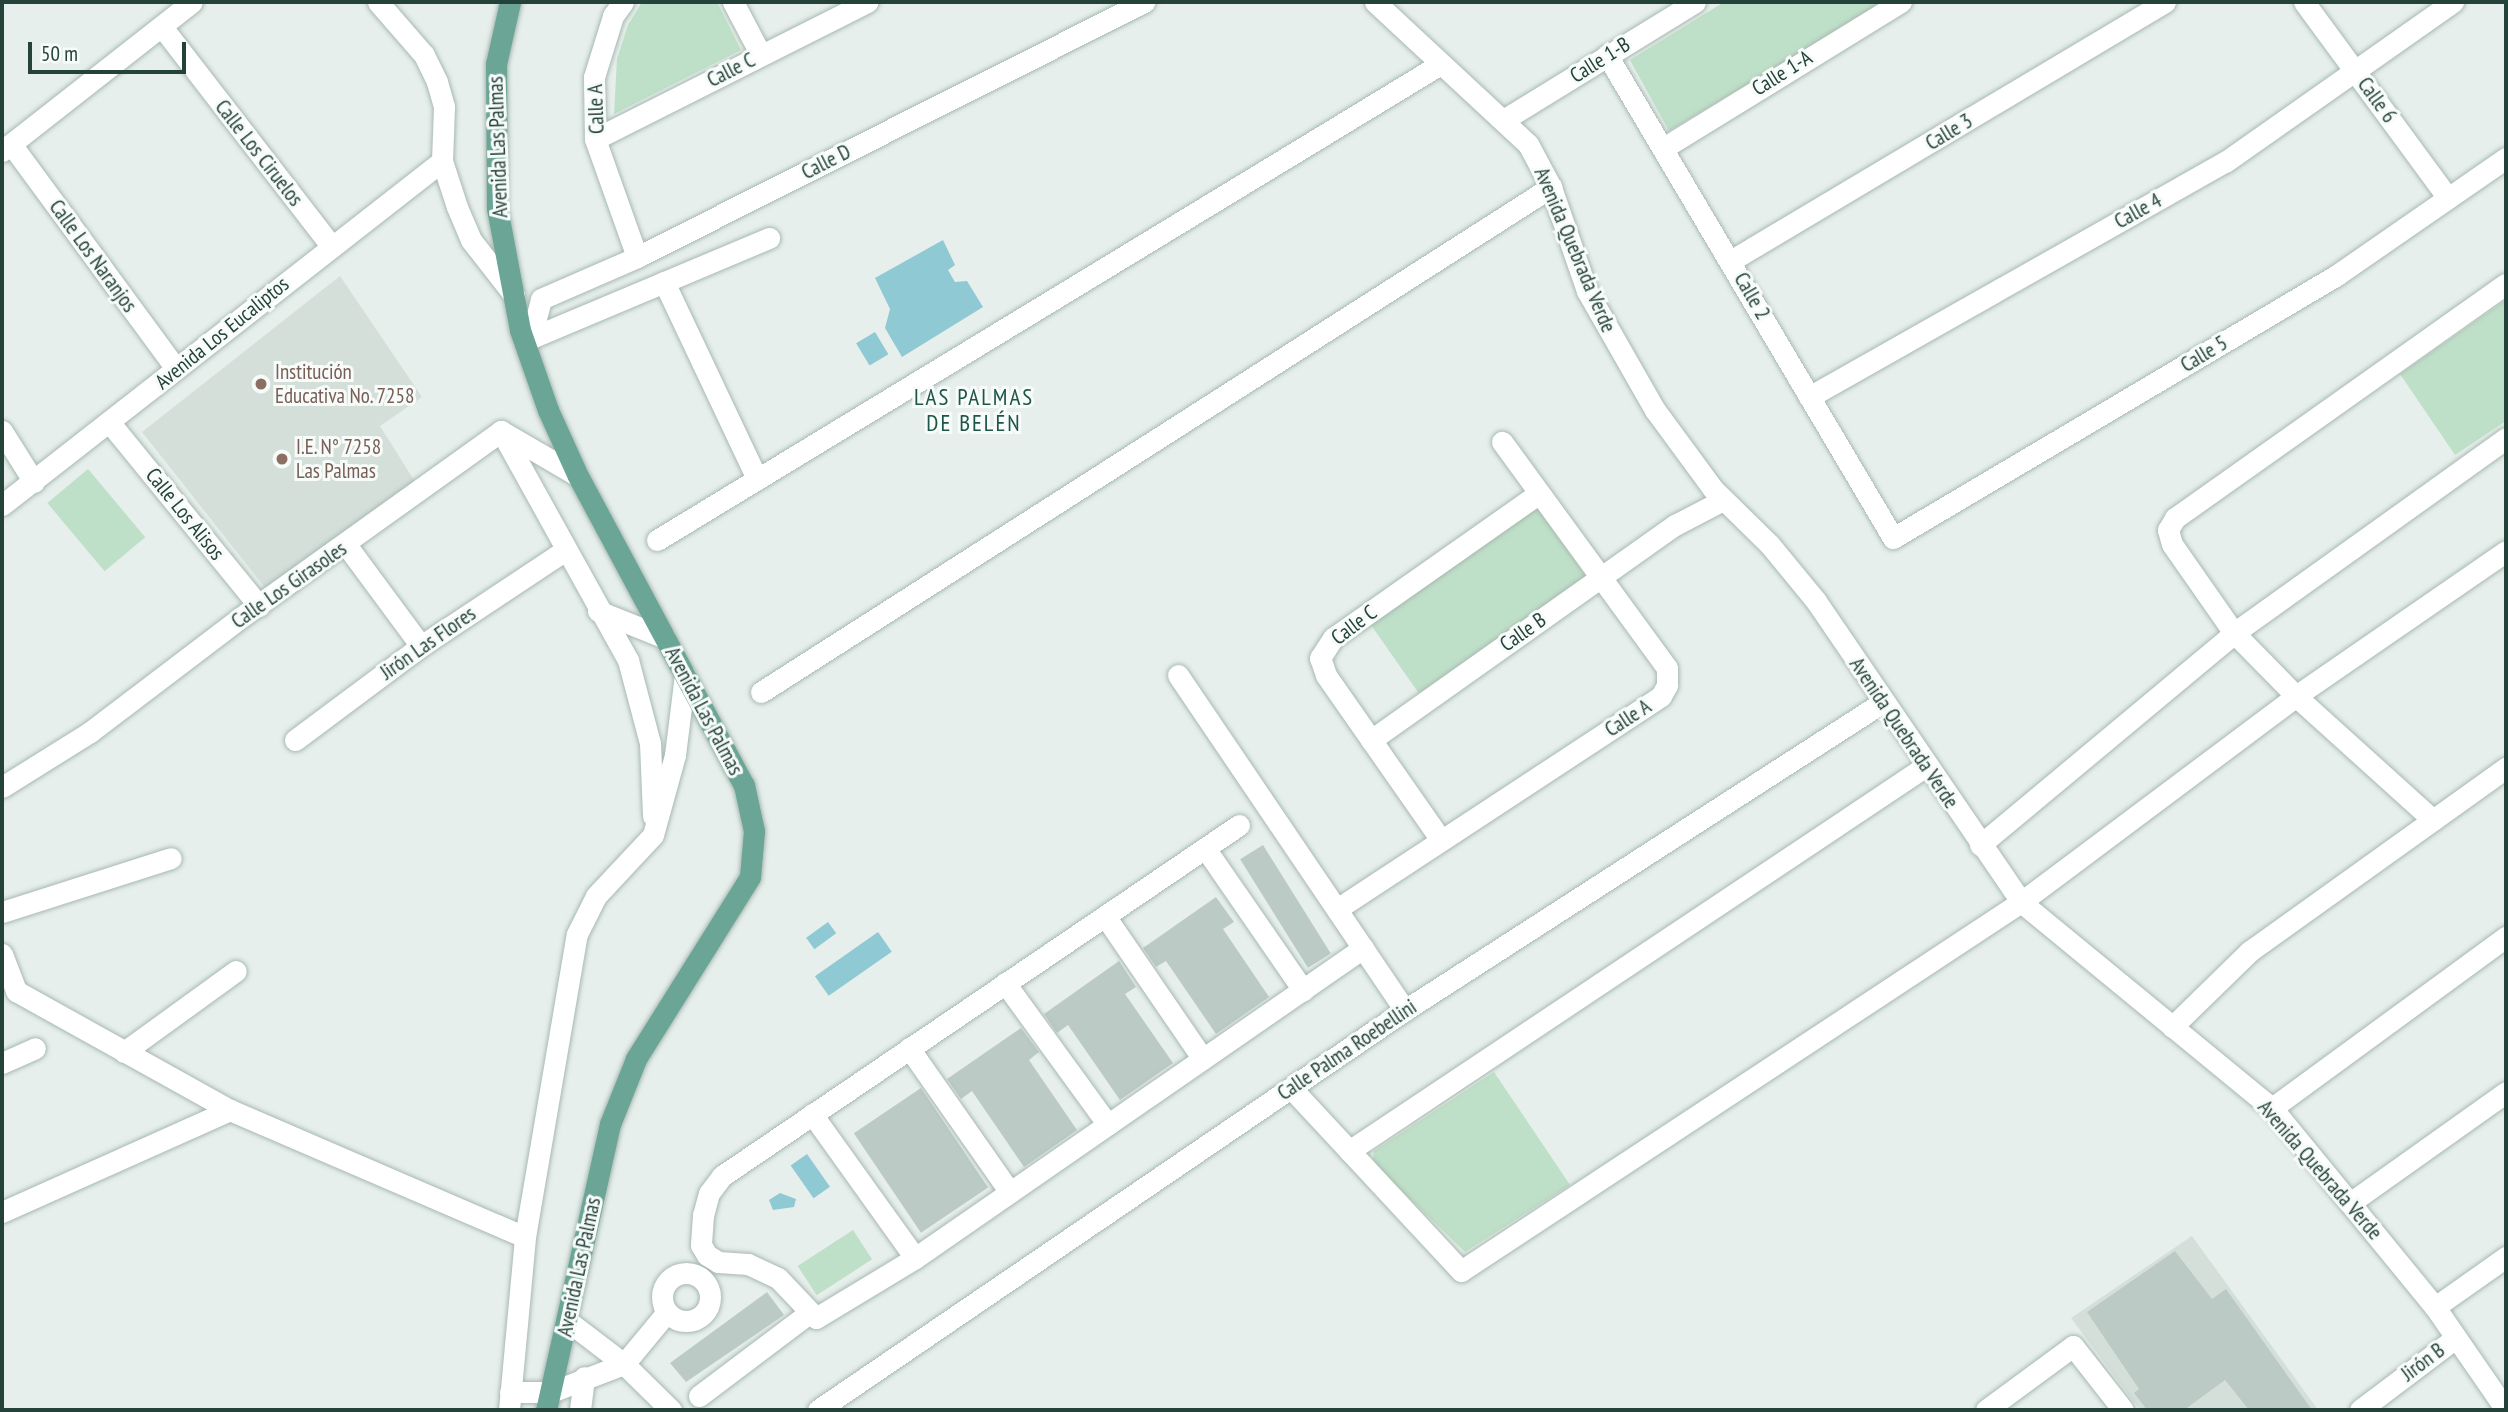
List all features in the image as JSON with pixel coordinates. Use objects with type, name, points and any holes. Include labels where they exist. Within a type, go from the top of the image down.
[{"type":"main road","name":"Avenida Las Palmas","points":[[510,2],[496,64],[497,208],[514,295],[578,476],[744,785],[754,831],[750,877],[636,1059],[610,1124],[569,1322],[549,1401]]},
{"type":"street","points":[[6,147],[192,2]]},
{"type":"street","points":[[378,2],[424,55],[438,82],[443,107],[442,161],[471,240],[514,295]]},
{"type":"street","name":"Calle A","points":[[623,2],[613,16],[594,77],[596,139],[637,257]]},
{"type":"street","points":[[733,2],[761,55]]},
{"type":"street","name":"Calle C","points":[[596,139],[867,2]]},
{"type":"street","name":"Calle D","points":[[528,339],[541,299],[637,257],[1144,2]]},
{"type":"street","name":"Avenida Quebrada Verde","points":[[1375,2],[1439,65],[1505,119],[1528,144],[1551,187],[1587,291],[1625,362],[1718,494],[1770,545],[1816,601],[2021,902],[2272,1108],[2435,1307],[2453,1340],[2506,1410]]},
{"type":"street","name":"Calle 1-B","points":[[1505,119],[1695,2]]},
{"type":"street","name":"Calle 1-A","points":[[1665,147],[1901,2]]},
{"type":"street","name":"Calle 3","points":[[1732,260],[2165,2]]},
{"type":"street","name":"Calle 6","points":[[2305,2],[2448,198]]},
{"type":"street","name":"Calle 4","points":[[1809,397],[2225,162],[2452,2]]},
{"type":"street","name":"Calle Los Ciruelos","points":[[162,27],[331,246]]},
{"type":"street","name":"Calle 2","points":[[1607,55],[1732,260],[1893,538]]},
{"type":"street","points":[[657,540],[1439,65]]},
{"type":"street","name":"Calle Los Naranjos","points":[[6,147],[176,369]]},
{"type":"street","name":"Calle 5","points":[[1893,538],[2337,275],[2506,158]]},
{"type":"street","name":"Avenida Los Eucaliptos","points":[[2,505],[442,161]]},
{"type":"street","points":[[761,692],[1551,187]]},
{"type":"street","points":[[528,339],[769,238]]},
{"type":"street","points":[[664,282],[757,479]]},
{"type":"street","points":[[2434,820],[2296,696],[2234,633],[2172,544],[2168,530],[2175,519],[2506,284]]},
{"type":"street","name":"Calle Los Alisos","points":[[110,423],[259,606]]},
{"type":"street","points":[[2,431],[34,481]]},
{"type":"street","points":[[501,431],[578,476]]},
{"type":"street","points":[[501,431],[564,551],[628,660],[650,743],[653,835]]},
{"type":"street","name":"Calle Los Girasoles","points":[[2,787],[90,732],[501,431]]},
{"type":"street","points":[[1980,845],[2234,633],[2506,438]]},
{"type":"street","name":"Calle A","points":[[1337,909],[1665,691],[1667,668],[1502,442]]},
{"type":"street","name":"Calle C","points":[[1441,840],[1325,675],[1322,650],[1333,638],[1539,493]]},
{"type":"street","name":"Calle B","points":[[1371,740],[1718,494]]},
{"type":"street","points":[[347,546],[421,646]]},
{"type":"street","name":"Jirón Las Flores","points":[[295,740],[421,646],[564,551]]},
{"type":"street","points":[[1291,1088],[1461,1271],[2021,902],[2296,696],[2506,551]]},
{"type":"street","points":[[597,610],[665,638]]},
{"type":"street","points":[[667,1312],[624,1364],[584,1377],[549,1401],[510,1401],[525,1237],[581,920],[596,896],[653,835],[675,755],[685,674]]},
{"type":"street","points":[[1178,675],[1405,1010]]},
{"type":"street","name":"Calle Palma Roebellini","points":[[818,1410],[1405,1010],[1883,702]]},
{"type":"street","points":[[1349,1151],[1926,766]]},
{"type":"street","points":[[2172,1027],[2250,951],[2506,768]]},
{"type":"street","points":[[1239,825],[722,1176],[709,1193],[702,1215],[701,1245],[712,1258],[748,1264],[778,1278],[808,1314],[816,1318],[915,1258],[1363,948]]},
{"type":"street","points":[[1205,849],[1303,990]]},
{"type":"street","points":[[2,912],[171,858]]},
{"type":"street","points":[[1105,916],[1203,1059]]},
{"type":"street","points":[[2272,1108],[2506,937]]},
{"type":"street","points":[[2,954],[16,991],[230,1110],[525,1237]]},
{"type":"street","points":[[124,1052],[236,971]]},
{"type":"street","points":[[1005,983],[1108,1125]]},
{"type":"street","points":[[2,1063],[35,1048]]},
{"type":"street","points":[[909,1048],[1010,1192]]},
{"type":"street","points":[[2350,1203],[2506,1092]]},
{"type":"street","points":[[2,1212],[230,1110]]},
{"type":"street","points":[[812,1114],[915,1258]]},
{"type":"street","points":[[2435,1307],[2506,1257]]},
{"type":"street","points":[[699,1277],[712,1258]]},
{"type":"street","points":[[678,1274],[699,1277],[710,1300],[699,1318],[678,1320],[667,1312],[662,1297],[666,1283],[678,1274]]},
{"type":"street","points":[[699,1396],[808,1314]]},
{"type":"street","points":[[569,1322],[624,1364],[671,1410]]},
{"type":"street","name":"Jirón B","points":[[2360,1410],[2453,1340]]},
{"type":"street","points":[[1986,1410],[2073,1346],[2123,1410]]},
{"type":"street","points":[[580,1410],[584,1377]]},
{"type":"shaded area","name":"I.E. N° 7258 Las Palmas","points":[[340,276],[422,397],[380,426],[417,485],[266,589],[142,432]]},
{"type":"shaded area","points":[[2192,1236],[2318,1410],[2140,1410],[2071,1318]]},
{"type":"green space","points":[[642,2],[717,2],[741,50],[614,114],[617,59],[628,25]]},
{"type":"green space","points":[[1724,2],[1885,2],[1669,131],[1630,60]]},
{"type":"green space","points":[[2506,300],[2506,421],[2455,455],[2400,374]]},
{"type":"green space","points":[[88,469],[145,537],[105,571],[47,503]]},
{"type":"green space","points":[[1536,505],[1586,576],[1419,693],[1369,622]]},
{"type":"green space","points":[[1494,1072],[1570,1185],[1465,1252],[1375,1165],[1374,1151]]},
{"type":"green space","points":[[853,1230],[872,1259],[817,1295],[798,1266]]},
{"type":"water","points":[[943,240],[955,265],[948,270],[955,282],[967,281],[983,307],[902,357],[885,328],[890,309],[875,278]]},
{"type":"water","points":[[875,332],[888,354],[870,366],[856,343]]},
{"type":"water","points":[[828,922],[836,933],[814,949],[806,938]]},
{"type":"water","points":[[878,932],[892,952],[829,996],[815,976]]},
{"type":"water","points":[[807,1154],[830,1187],[814,1198],[791,1165]]},
{"type":"water","points":[[780,1193],[796,1199],[794,1207],[773,1210],[769,1200]]},
{"type":"building","points":[[1263,845],[1331,954],[1308,968],[1240,859]]},
{"type":"building","points":[[1216,897],[1234,922],[1223,929],[1269,997],[1216,1034],[1166,961],[1156,967],[1143,948]]},
{"type":"building","points":[[1119,961],[1136,987],[1125,994],[1173,1063],[1120,1100],[1068,1025],[1057,1033],[1044,1014]]},
{"type":"building","points":[[1021,1028],[1039,1052],[1029,1060],[1077,1130],[1024,1167],[972,1091],[961,1099],[947,1079]]},
{"type":"building","points":[[921,1088],[988,1187],[921,1233],[854,1133]]},
{"type":"building","points":[[2175,1251],[2212,1299],[2226,1289],[2312,1410],[2249,1410],[2225,1380],[2184,1410],[2147,1410],[2134,1393],[2139,1389],[2087,1312]]},
{"type":"building","points":[[767,1292],[784,1315],[686,1382],[670,1363]]},
{"type":"place","name":"Institución Educativa No. 7258","points":[[261,384]]},
{"type":"place","name":"I.E. N° 7258 Las Palmas","points":[[282,459]]},
{"type":"district","name":"LAS PALMAS DE BELÉN","points":[[974,410]]}]
